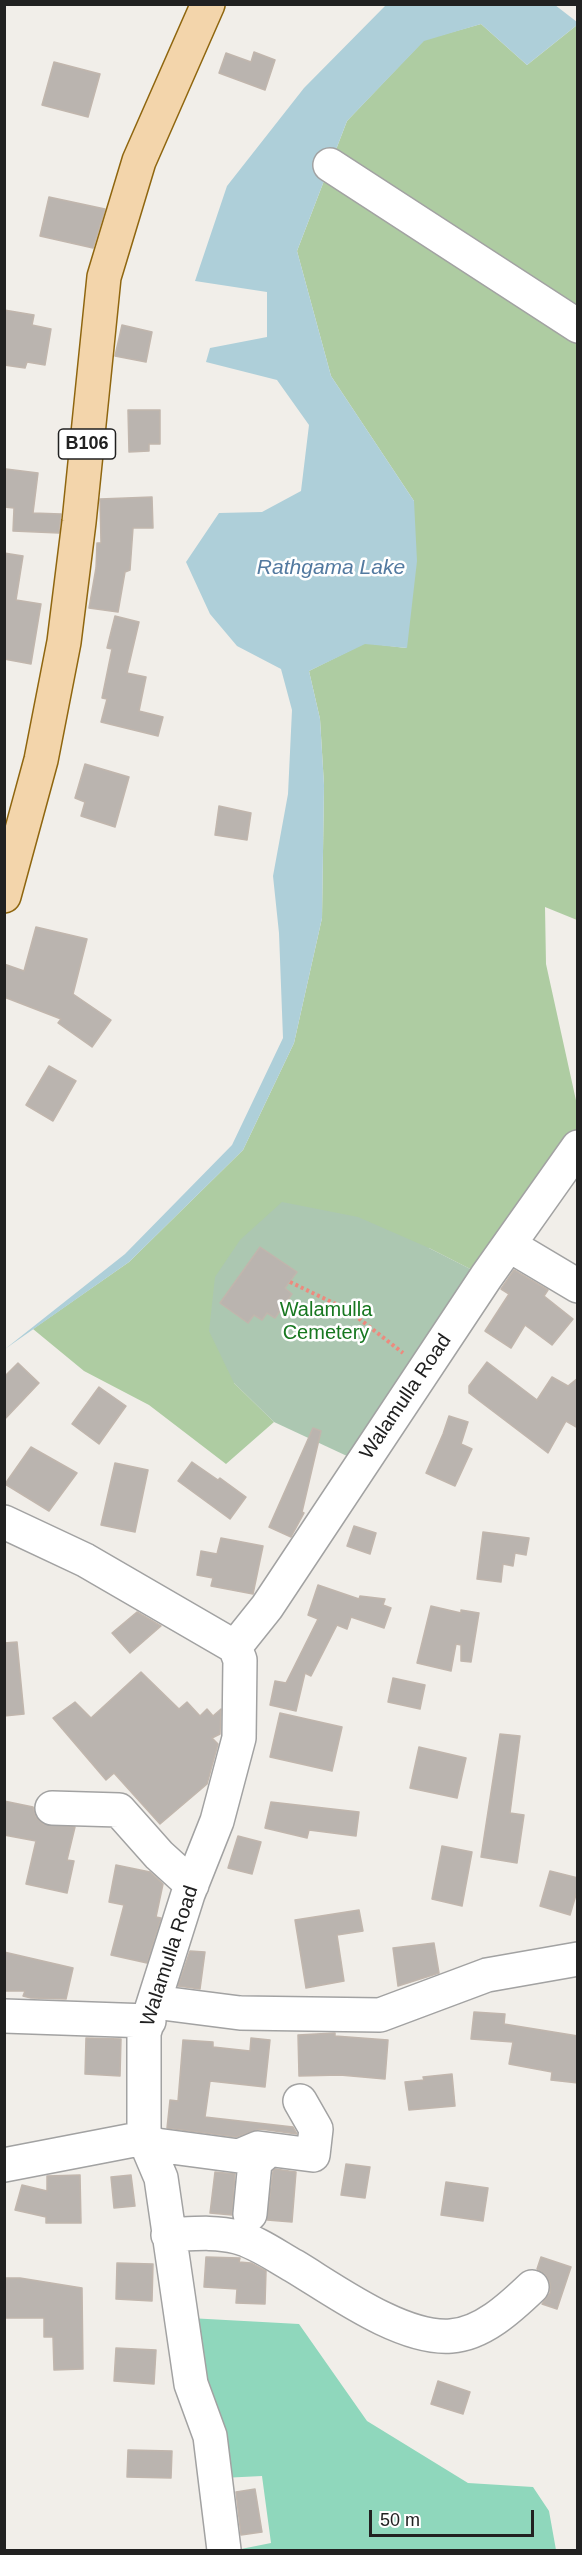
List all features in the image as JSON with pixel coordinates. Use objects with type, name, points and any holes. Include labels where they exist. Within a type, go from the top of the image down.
[{"type":"main road","name":"B106","points":[[4,896],[41,760],[64,642],[79,522],[104,277],[139,161],[208,4]]},
{"type":"street","points":[[330,165],[578,326]]},
{"type":"street","name":"Walamulla Road","points":[[224,2550],[210,2436],[191,2384],[160,2178],[144,2138],[144,2033],[192,1885],[217,1821],[239,1738],[240,1660],[235,1647],[267,1607],[508,1245],[578,1147]]},
{"type":"street","points":[[508,1245],[578,1286]]},
{"type":"street","points":[[4,1522],[86,1560],[235,1647]]},
{"type":"street","points":[[52,1808],[119,1810],[159,1855],[192,1885]]},
{"type":"street","points":[[4,2016],[152,2011],[380,2015],[487,1975],[578,1959]]},
{"type":"street","points":[[4,2165],[144,2138],[156,2145],[239,2156],[258,2148],[314,2155],[315,2128],[300,2101]]},
{"type":"street","points":[[250,2214],[255,2162],[269,2150]]},
{"type":"street","points":[[168,2235],[205,2233],[238,2237],[263,2248],[349,2300],[420,2333],[451,2336],[479,2327],[506,2312],[531,2287]]},
{"type":"path","points":[[290,1282],[348,1310],[385,1337],[424,1371]]},
{"type":"green space","points":[[481,24],[527,65],[577,25],[577,920],[545,907],[546,964],[577,1105],[577,1147],[486,1277],[429,1248],[234,1383],[274,1422],[226,1464],[149,1405],[84,1371],[33,1329],[129,1262],[243,1150],[294,1043],[322,918],[324,785],[320,719],[309,671],[365,643],[406,648],[414,501],[331,376],[297,251],[347,121],[424,40]]},
{"type":"green space","name":"Walamulla Cemetery","points":[[282,1202],[358,1217],[429,1248],[486,1277],[362,1463],[274,1422],[234,1383],[209,1331],[215,1277],[240,1240]]},
{"type":"green space","points":[[189,2318],[299,2324],[367,2421],[468,2483],[533,2487],[549,2511],[556,2550],[236,2550],[271,2543],[262,2476],[222,2478]]},
{"type":"water","name":"Rathgama Lake","points":[[386,5],[555,5],[577,22],[577,25],[527,65],[481,24],[424,41],[347,121],[297,251],[331,376],[414,501],[417,561],[407,648],[365,644],[309,671],[320,719],[324,785],[322,918],[294,1043],[243,1150],[129,1262],[5,1349],[125,1254],[232,1145],[283,1038],[279,933],[273,876],[288,794],[292,710],[281,669],[237,646],[210,614],[186,562],[219,513],[262,512],[301,491],[309,425],[277,380],[206,362],[210,348],[267,337],[267,292],[195,281],[227,186],[304,88]]},
{"type":"building","points":[[254,52],[275,60],[265,90],[219,73],[226,53],[251,62]]},
{"type":"building","points":[[54,62],[100,74],[88,117],[42,105]]},
{"type":"building","points":[[49,197],[105,209],[93,248],[40,236]]},
{"type":"building","points":[[4,310],[34,315],[32,325],[51,329],[45,365],[27,362],[25,368],[4,365]]},
{"type":"building","points":[[122,325],[152,332],[146,362],[115,356]]},
{"type":"building","points":[[128,410],[160,410],[160,444],[149,444],[149,451],[129,452]]},
{"type":"building","points":[[6,469],[38,473],[33,513],[61,514],[59,533],[13,531],[14,508],[4,507]]},
{"type":"building","points":[[152,497],[153,528],[133,528],[130,570],[125,572],[118,612],[89,608],[96,568],[97,543],[101,543],[100,499]]},
{"type":"building","points":[[4,553],[23,556],[16,600],[41,604],[31,664],[4,659]]},
{"type":"building","points":[[115,616],[139,622],[127,673],[146,677],[139,711],[163,717],[158,736],[101,722],[107,699],[102,698],[112,649],[107,648]]},
{"type":"building","points":[[85,764],[129,777],[115,827],[81,816],[85,802],[75,798]]},
{"type":"building","points":[[219,806],[251,813],[247,840],[215,835]]},
{"type":"building","points":[[36,927],[87,939],[73,994],[111,1020],[92,1047],[58,1023],[61,1019],[4,997],[4,964],[24,971]]},
{"type":"building","points":[[49,1066],[76,1081],[53,1121],[26,1105]]},
{"type":"building","points":[[260,1247],[297,1272],[285,1288],[292,1294],[275,1318],[267,1313],[262,1320],[254,1315],[248,1323],[220,1303]]},
{"type":"building","points":[[514,1270],[548,1290],[544,1296],[573,1319],[552,1345],[525,1325],[511,1348],[485,1331],[509,1294],[501,1289]]},
{"type":"building","points":[[487,1362],[537,1400],[552,1377],[568,1386],[578,1378],[578,1428],[566,1421],[548,1453],[469,1393],[469,1386]]},
{"type":"building","points":[[18,1363],[39,1383],[4,1420],[4,1377]]},
{"type":"building","points":[[99,1387],[126,1406],[99,1444],[72,1424]]},
{"type":"building","points":[[449,1416],[468,1422],[461,1444],[472,1449],[455,1486],[426,1473]]},
{"type":"building","points":[[313,1428],[321,1431],[302,1512],[304,1513],[291,1537],[269,1527]]},
{"type":"building","points":[[31,1447],[77,1473],[49,1511],[5,1484]]},
{"type":"building","points":[[192,1462],[218,1480],[220,1478],[246,1497],[230,1519],[178,1481]]},
{"type":"building","points":[[115,1463],[148,1470],[135,1532],[101,1525]]},
{"type":"building","points":[[354,1526],[376,1533],[370,1554],[347,1546]]},
{"type":"building","points":[[483,1532],[529,1538],[526,1555],[515,1553],[513,1566],[503,1564],[501,1582],[477,1579]]},
{"type":"building","points":[[221,1538],[263,1546],[253,1594],[211,1586],[213,1578],[197,1575],[201,1551],[217,1554]]},
{"type":"building","points":[[318,1585],[359,1599],[360,1596],[385,1599],[383,1605],[391,1608],[384,1628],[351,1617],[347,1629],[337,1625],[311,1676],[305,1673],[296,1711],[270,1705],[275,1681],[286,1683],[318,1619],[308,1615]]},
{"type":"building","points":[[431,1606],[461,1613],[461,1610],[479,1613],[471,1662],[461,1661],[461,1645],[456,1644],[451,1671],[417,1663]]},
{"type":"building","points":[[137,1612],[161,1626],[130,1653],[112,1633]]},
{"type":"building","points":[[17,1642],[24,1714],[4,1716],[4,1643]]},
{"type":"building","points":[[141,1672],[179,1709],[187,1702],[200,1716],[207,1709],[213,1716],[221,1709],[220,1734],[212,1738],[218,1744],[207,1784],[160,1824],[114,1773],[106,1780],[53,1718],[75,1702],[91,1718]]},
{"type":"building","points":[[393,1678],[425,1685],[420,1709],[388,1702]]},
{"type":"building","points":[[280,1713],[342,1727],[332,1771],[270,1757]]},
{"type":"building","points":[[500,1734],[520,1736],[510,1813],[524,1815],[517,1863],[481,1857]]},
{"type":"building","points":[[419,1747],[466,1758],[457,1798],[410,1788]]},
{"type":"building","points":[[4,1801],[33,1807],[36,1817],[43,1824],[75,1827],[67,1860],[74,1861],[67,1893],[26,1884],[36,1841],[4,1835]]},
{"type":"building","points":[[271,1802],[359,1812],[356,1836],[309,1830],[307,1838],[265,1828]]},
{"type":"building","points":[[238,1836],[261,1842],[252,1874],[228,1868]]},
{"type":"building","points":[[442,1846],[472,1852],[462,1906],[432,1899]]},
{"type":"building","points":[[116,1865],[150,1872],[163,1884],[156,1917],[161,1918],[147,1963],[111,1955],[124,1905],[109,1902]]},
{"type":"building","points":[[550,1871],[578,1878],[578,1888],[570,1915],[540,1906]]},
{"type":"building","points":[[359,1910],[363,1931],[337,1935],[344,1981],[306,1988],[295,1920]]},
{"type":"building","points":[[434,1943],[439,1973],[398,1986],[393,1948]]},
{"type":"building","points":[[190,1951],[205,1952],[200,1989],[178,1986]]},
{"type":"building","points":[[4,1952],[73,1968],[66,1999],[31,1998],[23,1996],[25,1991],[4,1991]]},
{"type":"building","points":[[474,2012],[505,2014],[504,2024],[578,2036],[578,2083],[551,2080],[552,2072],[509,2064],[513,2042],[471,2039]]},
{"type":"building","points":[[335,2033],[335,2036],[388,2040],[385,2079],[340,2075],[299,2076],[298,2035]]},
{"type":"building","points":[[86,2038],[121,2039],[120,2076],[85,2074]]},
{"type":"building","points":[[251,2038],[270,2040],[265,2087],[210,2081],[205,2117],[293,2127],[297,2134],[260,2129],[236,2137],[167,2128],[170,2100],[178,2101],[183,2040],[213,2042],[213,2047],[250,2051]]},
{"type":"building","points":[[452,2074],[455,2106],[409,2110],[405,2082],[424,2080],[423,2077]]},
{"type":"building","points":[[346,2164],[370,2167],[365,2198],[341,2195]]},
{"type":"building","points":[[275,2169],[296,2172],[292,2222],[267,2220]]},
{"type":"building","points":[[215,2172],[235,2174],[232,2215],[210,2213]]},
{"type":"building","points":[[80,2175],[81,2223],[46,2223],[46,2217],[15,2210],[22,2185],[47,2191],[47,2176]]},
{"type":"building","points":[[131,2175],[135,2206],[114,2208],[111,2177]]},
{"type":"building","points":[[446,2182],[488,2188],[483,2221],[441,2215]]},
{"type":"building","points":[[206,2257],[240,2258],[239,2262],[251,2263],[266,2271],[265,2304],[236,2303],[237,2289],[204,2287]]},
{"type":"building","points":[[541,2257],[571,2267],[557,2309],[542,2304],[550,2293],[550,2283],[546,2275],[537,2269]]},
{"type":"building","points":[[117,2263],[153,2264],[152,2301],[116,2299]]},
{"type":"building","points":[[4,2278],[20,2278],[82,2288],[83,2369],[54,2370],[53,2337],[44,2337],[44,2318],[4,2318]]},
{"type":"building","points":[[116,2348],[156,2350],[154,2384],[114,2381]]},
{"type":"building","points":[[438,2381],[470,2392],[463,2414],[431,2404]]},
{"type":"building","points":[[128,2450],[172,2451],[171,2478],[127,2477]]},
{"type":"building","points":[[255,2489],[262,2532],[241,2535],[236,2492]]}]
